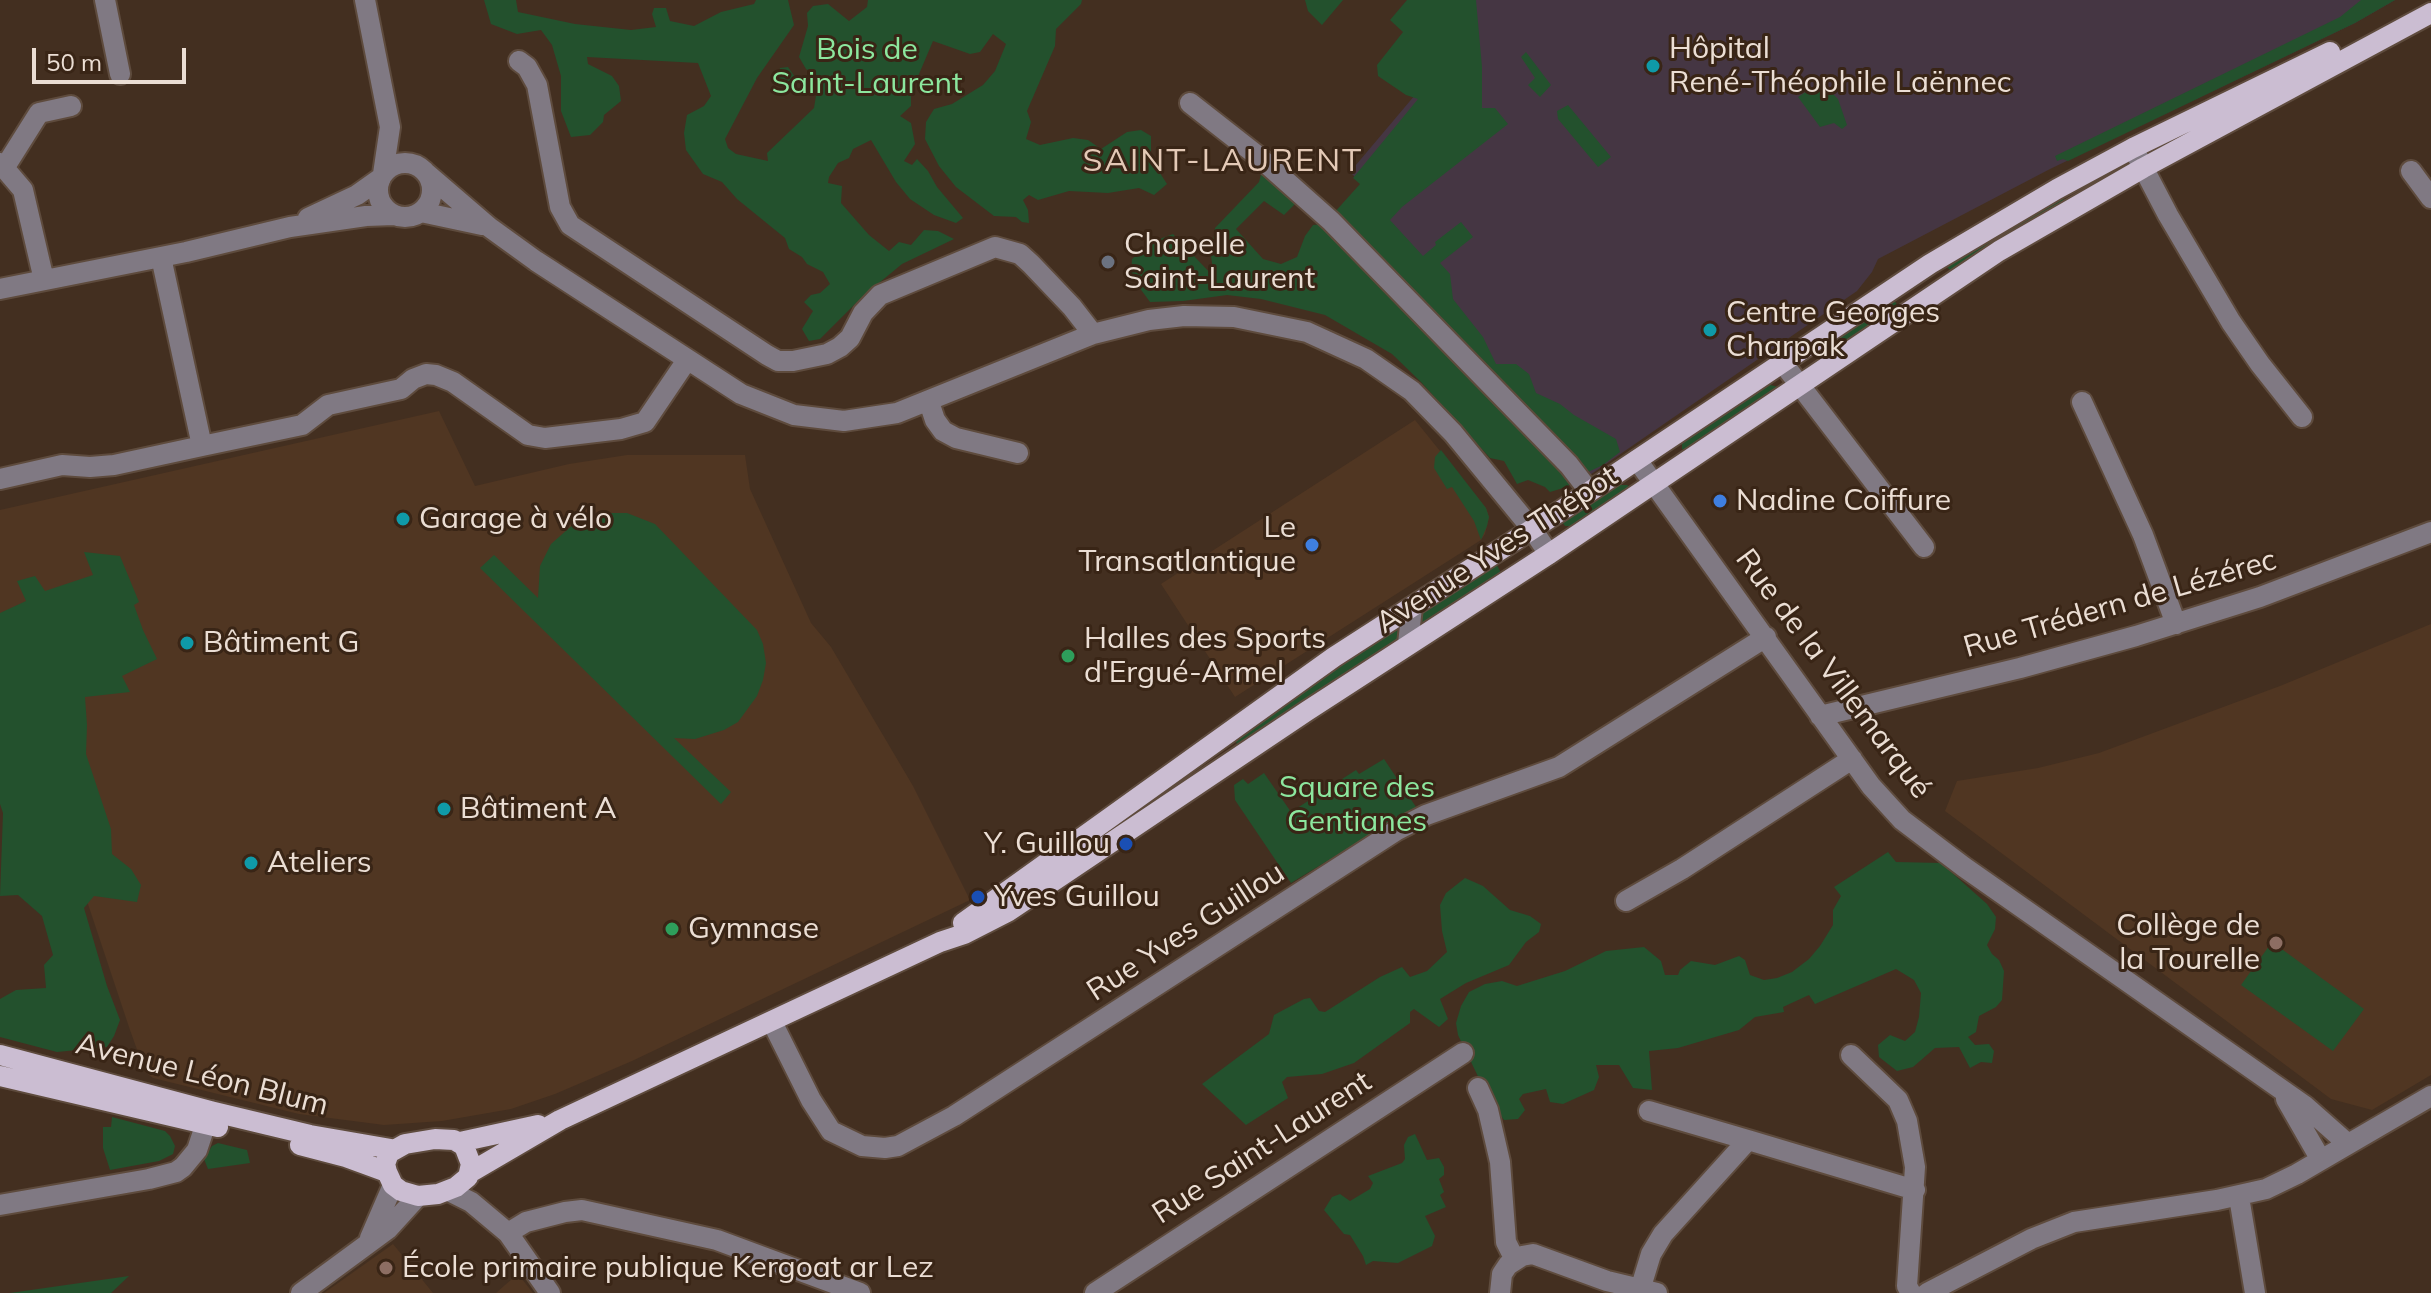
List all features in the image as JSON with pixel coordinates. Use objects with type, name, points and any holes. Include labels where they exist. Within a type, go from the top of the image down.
[{"type":"main road","name":"Avenue Yves Thépot","points":[[940,942],[1303,678],[1930,264],[2133,148],[2349,43],[2425,0]]},
{"type":"main road","name":"Avenue Yves Thépot","points":[[471,1172],[560,1120],[1009,911],[1654,484],[1943,287],[2083,201],[2431,13]]},
{"type":"main road","name":"Avenue Léon Blum","points":[[0,1055],[346,1157],[390,1179]]},
{"type":"main road","name":"Avenue Léon Blum","points":[[0,1076],[391,1149]]},
{"type":"main road","name":"Avenue Yves Thépot","points":[[460,1142],[560,1120]]},
{"type":"main road","points":[[435,1139],[460,1142],[470,1157],[471,1172],[449,1191],[418,1196],[401,1191],[390,1179],[385,1164],[391,1149],[435,1139]]},
{"type":"street","points":[[105,0],[120,74]]},
{"type":"street","points":[[365,0],[390,127],[378,193],[381,202],[394,215]]},
{"type":"street","points":[[519,61],[527,67],[537,85],[560,207],[570,225],[778,361],[827,354],[850,338],[863,313],[880,295],[995,247],[1020,254],[1072,307],[1093,334]]},
{"type":"street","name":"Avenue Yves Thépot","points":[[1190,103],[1270,166],[1331,221],[1569,465],[1589,491]]},
{"type":"street","points":[[44,280],[27,203],[18,181],[3,165],[39,113],[71,106]]},
{"type":"street","points":[[390,127],[432,188],[431,198],[421,212]]},
{"type":"street","points":[[2133,148],[2231,322],[2302,417]]},
{"type":"street","points":[[290,227],[357,195],[400,164],[421,169],[489,227],[741,394],[794,415],[844,421],[897,413],[1093,334],[1149,320],[1205,316],[1283,326],[1345,348],[1400,381],[1430,408],[1532,529],[1549,554]]},
{"type":"street","points":[[2411,171],[2431,198]]},
{"type":"street","points":[[2057,189],[2083,201]]},
{"type":"street","points":[[0,289],[290,227],[394,215],[408,217],[421,212],[469,220],[489,227]]},
{"type":"street","points":[[161,257],[202,446]]},
{"type":"street","points":[[1930,264],[1943,287]]},
{"type":"street","points":[[1905,281],[1917,304]]},
{"type":"street","points":[[0,479],[62,465],[114,465],[302,425],[328,405],[401,389],[420,375],[436,375],[453,382],[528,435],[545,438],[621,429],[645,422],[687,360]]},
{"type":"street","points":[[1782,362],[1924,547]]},
{"type":"street","points":[[929,402],[935,420],[943,431],[956,438],[1018,453]]},
{"type":"street","points":[[2082,402],[2143,535],[2176,624]]},
{"type":"street","name":"Rue de la Villemarqué","points":[[1637,460],[1883,800],[1926,839],[2317,1115],[2348,1144]]},
{"type":"street","name":"Rue Trédern de Lézérec","points":[[1820,716],[2020,668],[2176,624],[2310,579],[2431,532]]},
{"type":"street","points":[[1408,644],[1412,607]]},
{"type":"street","name":"Rue Yves Guillou","points":[[772,1022],[811,1100],[831,1131],[862,1146],[898,1146],[954,1116],[1397,830],[1426,815],[1559,767],[1766,637]]},
{"type":"street","points":[[1626,901],[1682,869],[1852,759]]},
{"type":"street","name":"Rue Saint-Laurent","points":[[1095,1293],[1463,1053]]},
{"type":"street","points":[[1851,1055],[1884,1084],[1903,1109],[1913,1149],[1915,1190],[1907,1286],[1911,1293]]},
{"type":"street","points":[[52,1088],[100,1082]]},
{"type":"street","points":[[1478,1088],[1488,1110],[1500,1162],[1506,1242],[1515,1260]]},
{"type":"street","name":"Rue de la Villemarqué","points":[[2282,1092],[2321,1160]]},
{"type":"street","points":[[1927,1293],[2031,1239],[2074,1222],[2239,1197],[2282,1182],[2431,1096]]},
{"type":"street","points":[[1649,1111],[1915,1190]]},
{"type":"street","points":[[0,1205],[176,1172],[197,1150],[208,1117]]},
{"type":"street","points":[[1500,1293],[1504,1270],[1515,1260],[1533,1254],[1574,1270],[1648,1291],[1656,1244],[1748,1140]]},
{"type":"street","points":[[366,1245],[390,1179]]},
{"type":"street","points":[[449,1191],[471,1202],[508,1233],[550,1293]]},
{"type":"street","points":[[301,1293],[388,1229],[418,1196]]},
{"type":"street","points":[[2239,1197],[2255,1293]]},
{"type":"street","points":[[508,1233],[526,1222],[582,1210],[717,1240],[860,1293]]},
{"type":"shaded area","points":[[1441,0],[2395,0],[2355,23],[2050,169],[1878,259],[1857,291],[1587,477],[1337,214],[1362,184],[1350,172],[1426,82]]},
{"type":"shaded area","points":[[439,411],[475,486],[569,464],[627,455],[745,455],[750,489],[811,623],[831,647],[913,786],[970,900],[632,1061],[511,1109],[442,1121],[384,1125],[299,1114],[153,1078],[145,1072],[130,1030],[50,790],[0,624],[0,510]]},
{"type":"shaded area","points":[[1415,420],[1486,508],[1489,517],[1485,534],[1481,540],[1235,697],[1161,584]]},
{"type":"shaded area","name":"Collège de la Tourelle","points":[[2431,624],[2431,1075],[2372,1110],[2331,1099],[1945,811],[1957,781],[2038,768],[2099,753],[2280,686]]},
{"type":"shaded area","name":"École primaire publique Kergoat ar Lez","points":[[393,1244],[433,1293],[324,1293]]},
{"type":"shaded area","name":"École primaire publique Kergoat ar Lez","points":[[518,1274],[533,1293],[496,1293],[505,1285]]},
{"type":"green space","name":"Bois de Saint-Laurent","points":[[484,0],[516,0],[518,12],[575,24],[631,30],[656,27],[652,14],[654,8],[666,8],[670,21],[694,26],[721,12],[754,4],[756,0],[788,0],[794,25],[757,78],[725,139],[728,148],[736,154],[768,161],[767,153],[814,108],[819,77],[806,69],[799,57],[808,26],[807,13],[813,6],[828,4],[849,21],[867,7],[868,0],[1082,0],[1056,29],[1055,46],[1027,111],[1031,122],[1026,139],[1040,145],[1073,138],[1088,140],[1101,149],[1127,132],[1141,130],[1151,136],[1151,159],[1167,184],[1154,195],[1139,188],[1108,193],[1069,191],[1038,200],[1029,195],[1023,200],[1029,223],[1016,217],[994,216],[956,187],[939,166],[925,139],[926,122],[934,109],[952,104],[983,85],[995,71],[1006,44],[993,34],[980,52],[970,54],[933,41],[911,93],[911,106],[900,116],[911,123],[915,144],[904,161],[912,165],[917,159],[963,218],[956,223],[934,215],[910,199],[871,140],[853,149],[849,158],[838,163],[828,183],[842,186],[841,203],[869,235],[889,251],[899,242],[911,245],[924,230],[938,231],[954,239],[902,264],[862,297],[820,339],[809,341],[802,329],[813,311],[804,302],[830,284],[823,272],[789,249],[785,238],[737,199],[722,182],[703,174],[686,150],[684,133],[687,115],[704,106],[711,96],[698,63],[587,57],[588,64],[612,76],[619,86],[621,101],[604,115],[603,122],[590,135],[571,137],[561,111],[561,76],[552,45],[541,30],[517,34],[491,24]]},
{"type":"green space","points":[[1305,0],[1343,0],[1322,25],[1308,11]]},
{"type":"green space","points":[[1407,0],[1476,0],[1482,108],[1495,108],[1508,124],[1402,207],[1390,220],[1423,256],[1436,245],[1435,242],[1461,222],[1473,237],[1440,263],[1450,274],[1453,299],[1483,337],[1496,364],[1516,364],[1529,374],[1536,393],[1560,404],[1616,439],[1620,452],[1588,472],[1578,463],[1574,483],[1560,489],[1550,492],[1528,480],[1517,484],[1504,461],[1490,458],[1392,354],[1325,315],[1261,299],[1227,295],[1150,302],[1131,276],[1132,259],[1152,242],[1173,234],[1214,277],[1211,256],[1215,228],[1259,182],[1263,167],[1300,199],[1284,215],[1264,201],[1236,229],[1263,259],[1281,264],[1297,257],[1313,225],[1324,224],[1360,184],[1353,178],[1418,99],[1406,95],[1378,76],[1377,65],[1403,32],[1390,20]]},
{"type":"green space","points":[[2361,0],[2395,0],[2355,23],[2068,161],[2057,161],[2055,156],[2340,17]]},
{"type":"green space","points":[[1526,52],[1551,85],[1540,97],[1528,85],[1535,78],[1521,57]]},
{"type":"green space","points":[[788,67],[795,77],[792,92],[785,90],[777,79],[780,68]]},
{"type":"green space","points":[[1810,89],[1831,92],[1838,99],[1847,125],[1842,129],[1834,123],[1820,127],[1798,97]]},
{"type":"green space","points":[[1568,105],[1611,157],[1598,167],[1558,119],[1557,111]]},
{"type":"green space","points":[[2051,197],[2067,202],[1953,273],[1946,266]]},
{"type":"green space","points":[[1892,297],[1900,309],[1833,354],[1823,341]]},
{"type":"green space","points":[[1779,387],[1688,451],[1682,449],[1682,437],[1754,388]]},
{"type":"green space","points":[[1441,450],[1486,508],[1489,517],[1481,540],[1474,521],[1452,487],[1447,489],[1434,468],[1435,457]]},
{"type":"green space","points":[[1611,485],[1632,488],[1573,526],[1565,526],[1560,519]]},
{"type":"green space","points":[[606,513],[627,513],[655,524],[757,630],[763,644],[766,663],[763,680],[757,696],[738,722],[695,739],[674,738],[731,792],[721,804],[480,568],[494,555],[538,598],[540,566],[551,544],[576,522]]},
{"type":"green space","points":[[84,552],[120,556],[139,602],[134,605],[157,659],[122,676],[130,692],[85,697],[86,754],[111,829],[112,854],[131,869],[141,885],[137,902],[94,896],[84,908],[120,1020],[114,1036],[107,1047],[57,1052],[0,1037],[0,999],[16,990],[46,988],[44,965],[53,955],[42,916],[18,895],[0,896],[3,813],[0,804],[0,613],[26,601],[17,581],[35,576],[45,591],[93,575]]},
{"type":"green space","points":[[1496,563],[1502,575],[1418,629],[1418,610]]},
{"type":"green space","points":[[1402,621],[1399,640],[1238,751],[1235,735]]},
{"type":"green space","name":"Square des Gentianes","points":[[1384,759],[1416,807],[1291,883],[1235,800],[1234,785],[1243,779],[1248,784],[1264,773],[1291,812],[1356,770],[1359,774]]},
{"type":"green space","points":[[1888,852],[1896,862],[1941,863],[1987,904],[1996,917],[1995,929],[1987,945],[2004,971],[2002,1000],[1979,1016],[1976,1032],[1968,1037],[1975,1045],[1989,1044],[1994,1051],[1992,1063],[1981,1062],[1970,1068],[1959,1047],[1935,1048],[1913,1067],[1897,1071],[1879,1057],[1878,1045],[1890,1035],[1905,1041],[1915,1032],[1919,1017],[1921,993],[1914,980],[1896,969],[1815,1004],[1809,995],[1783,1007],[1784,1012],[1755,1017],[1739,1030],[1678,1048],[1649,1051],[1652,1090],[1633,1088],[1619,1065],[1596,1065],[1599,1077],[1594,1090],[1563,1104],[1550,1102],[1546,1089],[1523,1094],[1519,1099],[1525,1110],[1518,1119],[1504,1120],[1496,1109],[1495,1100],[1487,1095],[1458,1035],[1456,1023],[1469,992],[1485,984],[1502,981],[1517,986],[1565,971],[1606,951],[1644,947],[1661,961],[1665,975],[1678,975],[1691,961],[1715,965],[1739,956],[1745,960],[1750,975],[1764,980],[1777,978],[1792,972],[1820,946],[1833,925],[1833,910],[1841,896],[1834,887]]},
{"type":"green space","points":[[1465,878],[1483,886],[1510,910],[1530,916],[1541,924],[1539,932],[1526,942],[1509,965],[1466,983],[1440,999],[1448,1019],[1439,1027],[1414,1009],[1410,1012],[1410,1023],[1354,1063],[1322,1074],[1287,1077],[1282,1082],[1288,1098],[1246,1125],[1202,1084],[1269,1034],[1274,1015],[1304,999],[1310,998],[1319,1011],[1325,1012],[1380,977],[1402,967],[1410,977],[1427,971],[1447,952],[1440,905],[1446,893]]},
{"type":"green space","points":[[2272,942],[2364,1009],[2333,1051],[2241,985]]},
{"type":"green space","points":[[112,1117],[165,1131],[175,1146],[173,1154],[159,1161],[110,1170],[103,1148],[103,1127],[111,1127]]},
{"type":"green space","points":[[1415,1134],[1427,1160],[1439,1158],[1444,1167],[1444,1175],[1439,1179],[1444,1192],[1440,1195],[1446,1207],[1425,1216],[1435,1236],[1432,1246],[1398,1263],[1373,1261],[1366,1265],[1350,1235],[1344,1234],[1324,1210],[1332,1197],[1340,1194],[1350,1201],[1370,1189],[1373,1183],[1368,1176],[1402,1163],[1405,1159],[1404,1145],[1408,1137]]},
{"type":"green space","points":[[218,1143],[247,1150],[250,1163],[208,1169],[204,1159],[212,1146]]},
{"type":"green space","points":[[129,1276],[111,1293],[10,1293]]},
{"type":"place","name":"Hôpital René-Théophile Laënnec","points":[[1653,66]]},
{"type":"place","name":"Chapelle Saint-Laurent","points":[[1108,262]]},
{"type":"place","name":"Centre Georges Charpak","points":[[1710,330]]},
{"type":"place","name":"Nadine Coiffure","points":[[1720,501]]},
{"type":"place","name":"Garage à vélo","points":[[403,519]]},
{"type":"place","name":"Le Transatlantique","points":[[1312,545]]},
{"type":"place","name":"Bâtiment G","points":[[187,643]]},
{"type":"place","name":"Halles des Sports d'Ergué-Armel","points":[[1068,656]]},
{"type":"place","name":"Bâtiment A","points":[[444,809]]},
{"type":"place","name":"Y. Guillou","points":[[1126,844]]},
{"type":"place","name":"Ateliers","points":[[251,863]]},
{"type":"place","name":"Yves Guillou","points":[[978,897]]},
{"type":"place","name":"Gymnase","points":[[672,929]]},
{"type":"place","name":"Collège de la Tourelle","points":[[2276,943]]},
{"type":"place","name":"École primaire publique Kergoat ar Lez","points":[[386,1268]]},
{"type":"district","name":"SAINT-LAURENT","points":[[1223,161]]}]
